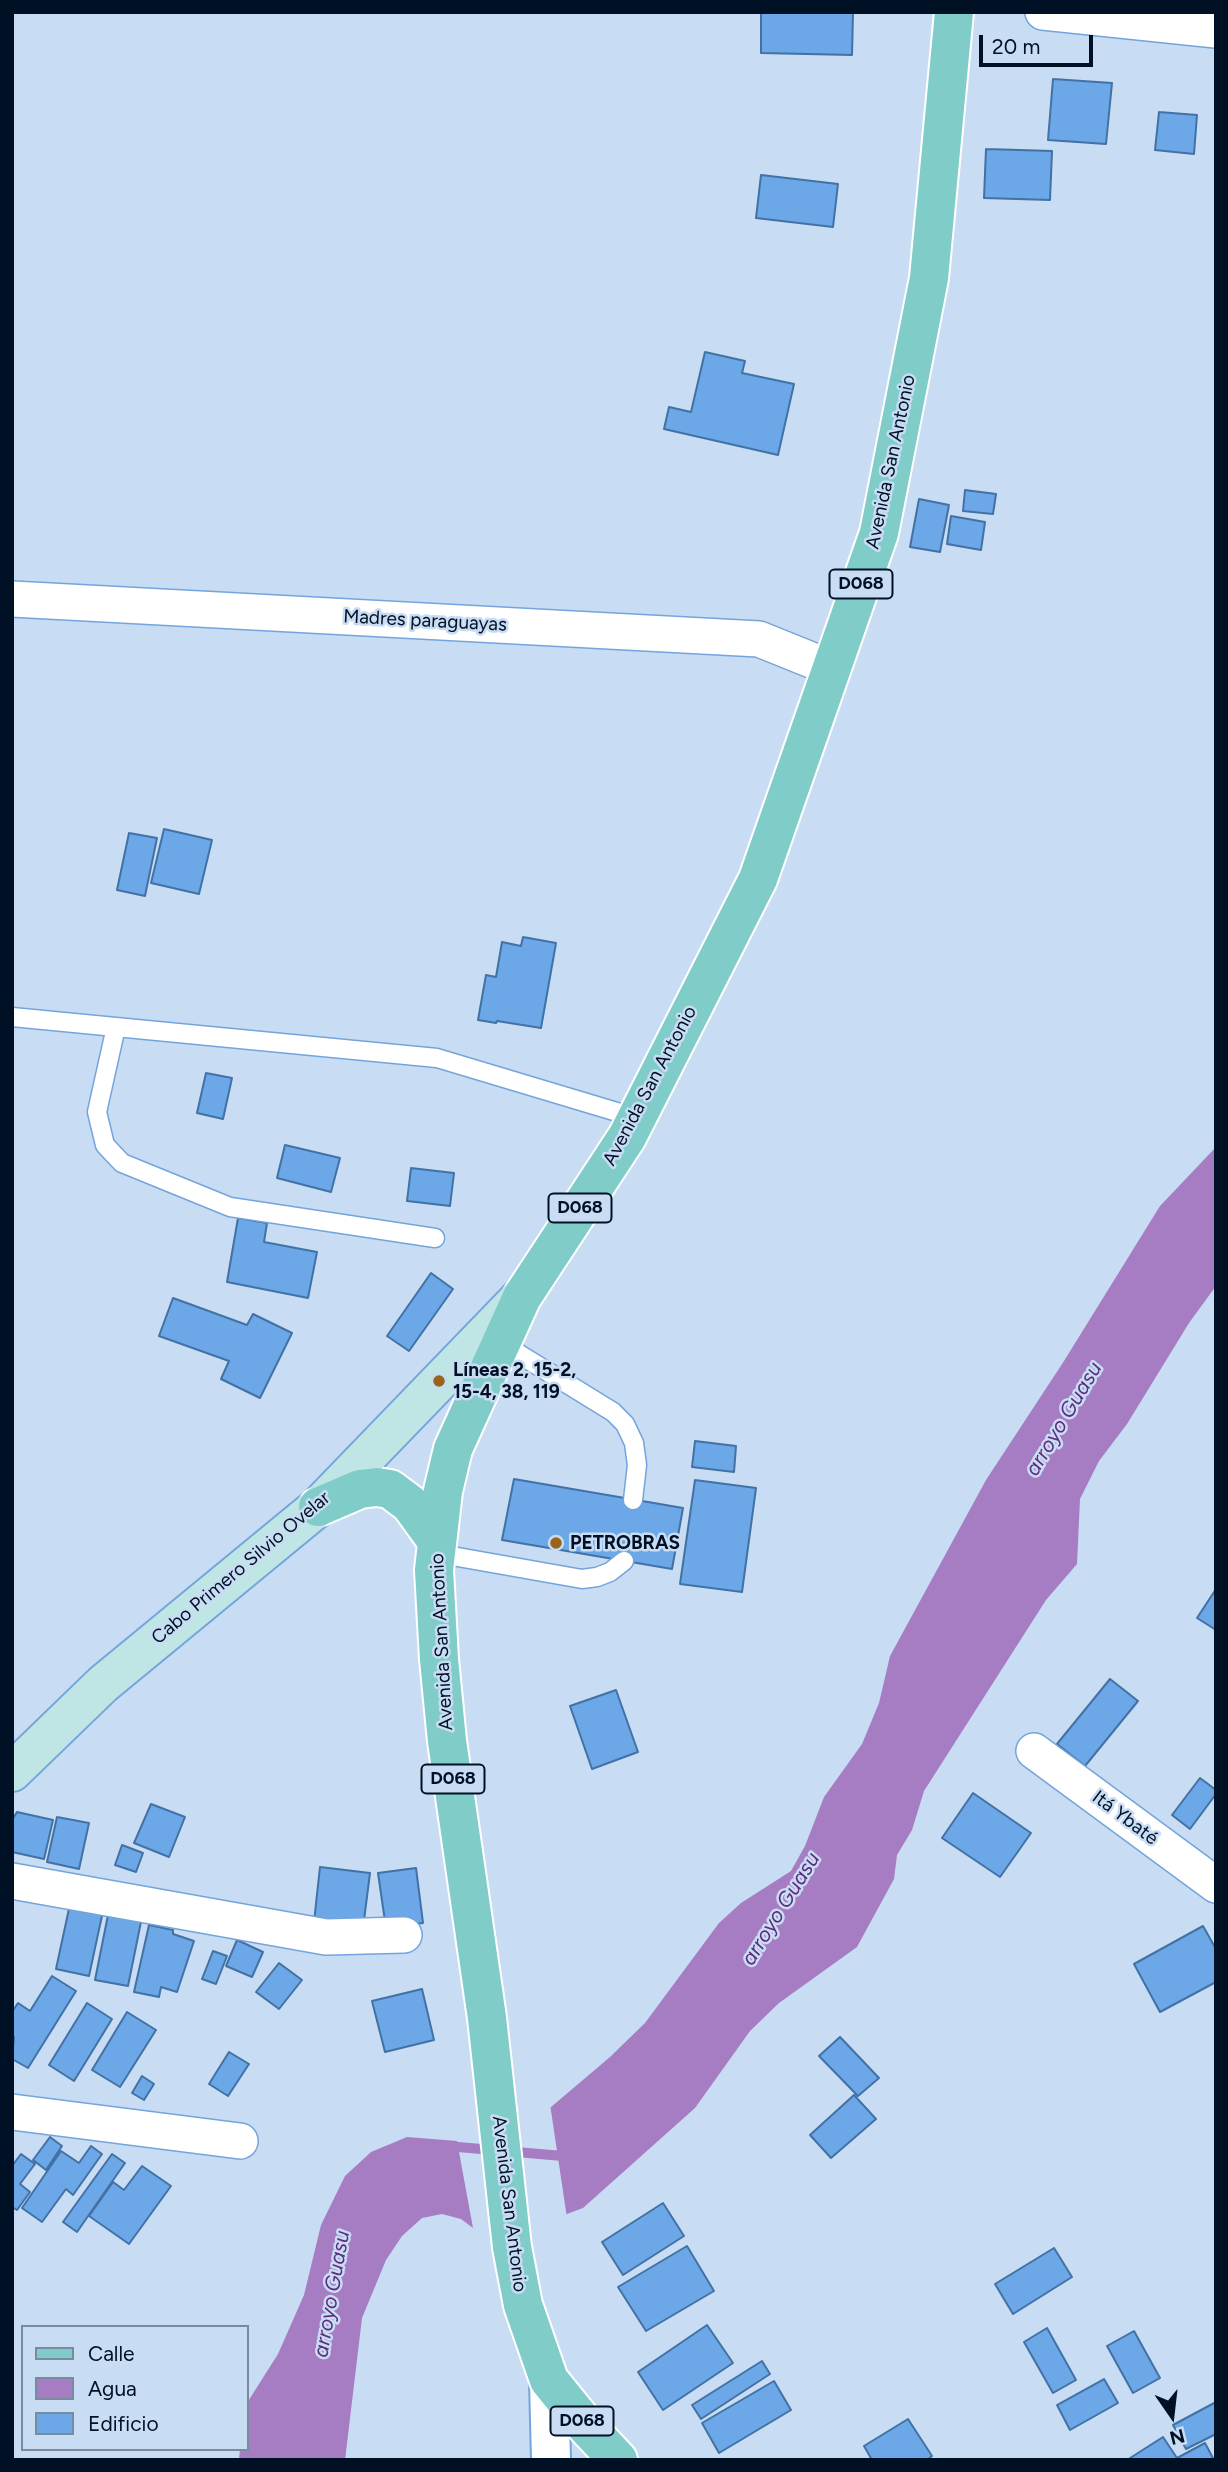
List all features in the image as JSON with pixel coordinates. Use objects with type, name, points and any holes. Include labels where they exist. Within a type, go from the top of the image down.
[{"type":"main road","name":"Avenida San Antonio","points":[[618,2460],[549,2380],[523,2305],[512,2247],[487,2018],[447,1741],[438,1646],[434,1570],[443,1491],[453,1449],[522,1297],[627,1137],[758,879],[879,533],[929,278],[954,12]]},
{"type":"main road","name":"Cabo Primero Silvio Ovelar","points":[[12,1772],[103,1684],[318,1507],[522,1297]]},
{"type":"main road","points":[[318,1507],[360,1489],[390,1489],[410,1504],[436,1546]]},
{"type":"street","points":[[1043,12],[1216,30]]},
{"type":"street","name":"Madres paraguayas","points":[[12,599],[760,639],[831,668]]},
{"type":"street","name":"Itá Ybaté","points":[[1034,1751],[1216,1885]]},
{"type":"street","points":[[12,1881],[326,1937],[404,1936]]},
{"type":"street","points":[[12,2112],[240,2141]]},
{"type":"street","points":[[549,2380],[551,2460]]},
{"type":"lane","points":[[12,1017],[437,1058],[637,1118]]},
{"type":"lane","points":[[116,1027],[97,1112],[105,1146],[122,1163],[230,1207],[435,1238]]},
{"type":"lane","points":[[501,1343],[613,1412],[625,1424],[634,1443],[637,1465],[633,1500]]},
{"type":"lane","points":[[436,1546],[582,1579],[610,1572],[624,1561]]},
{"type":"water","points":[[1216,1147],[1216,1286],[1189,1323],[1127,1424],[1099,1461],[1080,1499],[1077,1564],[1046,1600],[924,1791],[912,1830],[897,1855],[894,1879],[857,1947],[779,2003],[750,2031],[695,2108],[583,2208],[556,2218],[544,2113],[645,2023],[719,1923],[741,1903],[791,1871],[805,1846],[824,1797],[862,1744],[879,1703],[890,1656],[986,1480],[1160,1206]]},
{"type":"water","points":[[407,2137],[457,2141],[473,2228],[461,2219],[442,2214],[422,2218],[402,2236],[386,2260],[362,2318],[345,2460],[239,2460],[240,2451],[248,2451],[248,2401],[278,2354],[304,2295],[321,2225],[345,2176],[371,2152]]},
{"type":"pier","points":[[550,2104],[567,2218],[557,2222],[553,2218],[541,2113]]},
{"type":"building","points":[[761,12],[853,12],[852,55],[761,53]]},
{"type":"building","points":[[1053,79],[1112,83],[1106,144],[1048,140]]},
{"type":"building","points":[[1159,112],[1197,115],[1194,154],[1155,150]]},
{"type":"building","points":[[986,149],[1052,151],[1050,200],[984,198]]},
{"type":"building","points":[[761,175],[838,184],[833,227],[756,218]]},
{"type":"building","points":[[705,352],[745,361],[742,373],[794,384],[778,455],[664,429],[669,407],[691,412]]},
{"type":"building","points":[[965,490],[996,494],[993,514],[963,511]]},
{"type":"building","points":[[919,499],[949,505],[940,552],[910,547]]},
{"type":"building","points":[[951,516],[985,522],[981,550],[947,544]]},
{"type":"building","points":[[164,829],[212,840],[199,894],[151,883]]},
{"type":"building","points":[[129,833],[157,838],[145,896],[117,890]]},
{"type":"building","points":[[523,937],[556,943],[541,1028],[478,1020],[486,975],[496,977],[502,942],[521,946]]},
{"type":"building","points":[[206,1073],[232,1078],[223,1119],[197,1113]]},
{"type":"building","points":[[285,1145],[340,1158],[331,1192],[277,1178]]},
{"type":"building","points":[[411,1168],[454,1173],[450,1206],[407,1201]]},
{"type":"building","points":[[238,1218],[267,1223],[264,1242],[317,1252],[308,1298],[227,1282]]},
{"type":"building","points":[[431,1273],[453,1289],[409,1351],[387,1336]]},
{"type":"building","points":[[173,1298],[247,1325],[253,1314],[292,1333],[260,1398],[221,1379],[229,1361],[159,1336]]},
{"type":"building","points":[[695,1441],[736,1446],[734,1472],[692,1467]]},
{"type":"building","points":[[514,1479],[683,1508],[672,1569],[502,1540]]},
{"type":"building","points":[[695,1480],[756,1488],[742,1592],[680,1584]]},
{"type":"building","points":[[1216,1589],[1216,1630],[1197,1618]]},
{"type":"building","points":[[1110,1679],[1138,1701],[1085,1766],[1057,1744]]},
{"type":"building","points":[[616,1690],[638,1752],[592,1769],[570,1706]]},
{"type":"building","points":[[1200,1778],[1216,1790],[1216,1794],[1190,1829],[1172,1815]]},
{"type":"building","points":[[973,1793],[1031,1833],[1000,1877],[942,1838]]},
{"type":"building","points":[[151,1804],[185,1817],[169,1857],[134,1843]]},
{"type":"building","points":[[17,1812],[53,1820],[44,1859],[12,1852],[12,1820]]},
{"type":"building","points":[[57,1817],[89,1823],[79,1869],[47,1862]]},
{"type":"building","points":[[122,1845],[143,1853],[136,1872],[115,1865]]},
{"type":"building","points":[[320,1867],[370,1873],[363,1928],[314,1922]]},
{"type":"building","points":[[416,1868],[423,1923],[386,1928],[378,1873]]},
{"type":"building","points":[[70,1904],[103,1911],[89,1976],[56,1969]]},
{"type":"building","points":[[110,1905],[143,1912],[128,1986],[95,1980]]},
{"type":"building","points":[[149,1925],[173,1930],[173,1934],[194,1941],[177,1992],[161,1987],[159,1997],[134,1992]]},
{"type":"building","points":[[1203,1926],[1216,1949],[1216,1982],[1160,2012],[1134,1964]]},
{"type":"building","points":[[237,1940],[263,1952],[252,1977],[226,1966]]},
{"type":"building","points":[[213,1951],[227,1956],[216,1984],[202,1979]]},
{"type":"building","points":[[279,1963],[302,1980],[279,2009],[256,1992]]},
{"type":"building","points":[[52,1976],[76,1991],[28,2068],[12,2059],[12,2012],[18,2003],[30,2011]]},
{"type":"building","points":[[422,1989],[434,2040],[385,2052],[372,2001]]},
{"type":"building","points":[[87,2003],[112,2019],[74,2081],[49,2065]]},
{"type":"building","points":[[127,2012],[156,2030],[120,2087],[92,2070]]},
{"type":"building","points":[[840,2037],[879,2078],[858,2096],[819,2056]]},
{"type":"building","points":[[229,2052],[249,2064],[228,2096],[209,2084]]},
{"type":"building","points":[[142,2076],[154,2084],[144,2100],[132,2093]]},
{"type":"building","points":[[854,2095],[876,2119],[831,2158],[810,2135]]},
{"type":"building","points":[[50,2137],[62,2146],[46,2170],[33,2160]]},
{"type":"building","points":[[91,2146],[102,2154],[73,2195],[66,2189],[42,2222],[22,2208],[61,2151],[79,2163]]},
{"type":"building","points":[[21,2154],[35,2164],[20,2184],[30,2192],[17,2210],[12,2207],[12,2166]]},
{"type":"building","points":[[112,2154],[125,2163],[77,2232],[63,2222]]},
{"type":"building","points":[[142,2166],[171,2186],[129,2244],[89,2216],[113,2182],[124,2190]]},
{"type":"building","points":[[663,2203],[684,2236],[623,2275],[602,2242]]},
{"type":"building","points":[[687,2246],[714,2291],[646,2331],[618,2287]]},
{"type":"building","points":[[1054,2248],[1072,2277],[1013,2314],[995,2284]]},
{"type":"building","points":[[707,2325],[733,2363],[663,2410],[638,2372]]},
{"type":"building","points":[[1047,2328],[1076,2380],[1053,2393],[1024,2342]]},
{"type":"building","points":[[1134,2331],[1160,2378],[1133,2393],[1107,2346]]},
{"type":"building","points":[[762,2361],[770,2374],[701,2419],[692,2405]]},
{"type":"building","points":[[1104,2379],[1118,2403],[1070,2430],[1057,2405]]},
{"type":"building","points":[[774,2381],[791,2410],[719,2453],[702,2423]]},
{"type":"building","points":[[1216,2402],[1216,2434],[1186,2449],[1173,2425]]},
{"type":"building","points":[[908,2419],[932,2456],[927,2460],[872,2460],[864,2446]]},
{"type":"building","points":[[1163,2437],[1177,2458],[1205,2443],[1214,2460],[1127,2460]]},
{"type":"waterway","name":"arroyo Guasu","points":[[446,2146],[563,2156]]},
{"type":"place","name":"Líneas 2, 15-2, 15-4, 38, 119","points":[[439,1381]]},
{"type":"place","name":"PETROBRAS","points":[[556,1543]]}]
